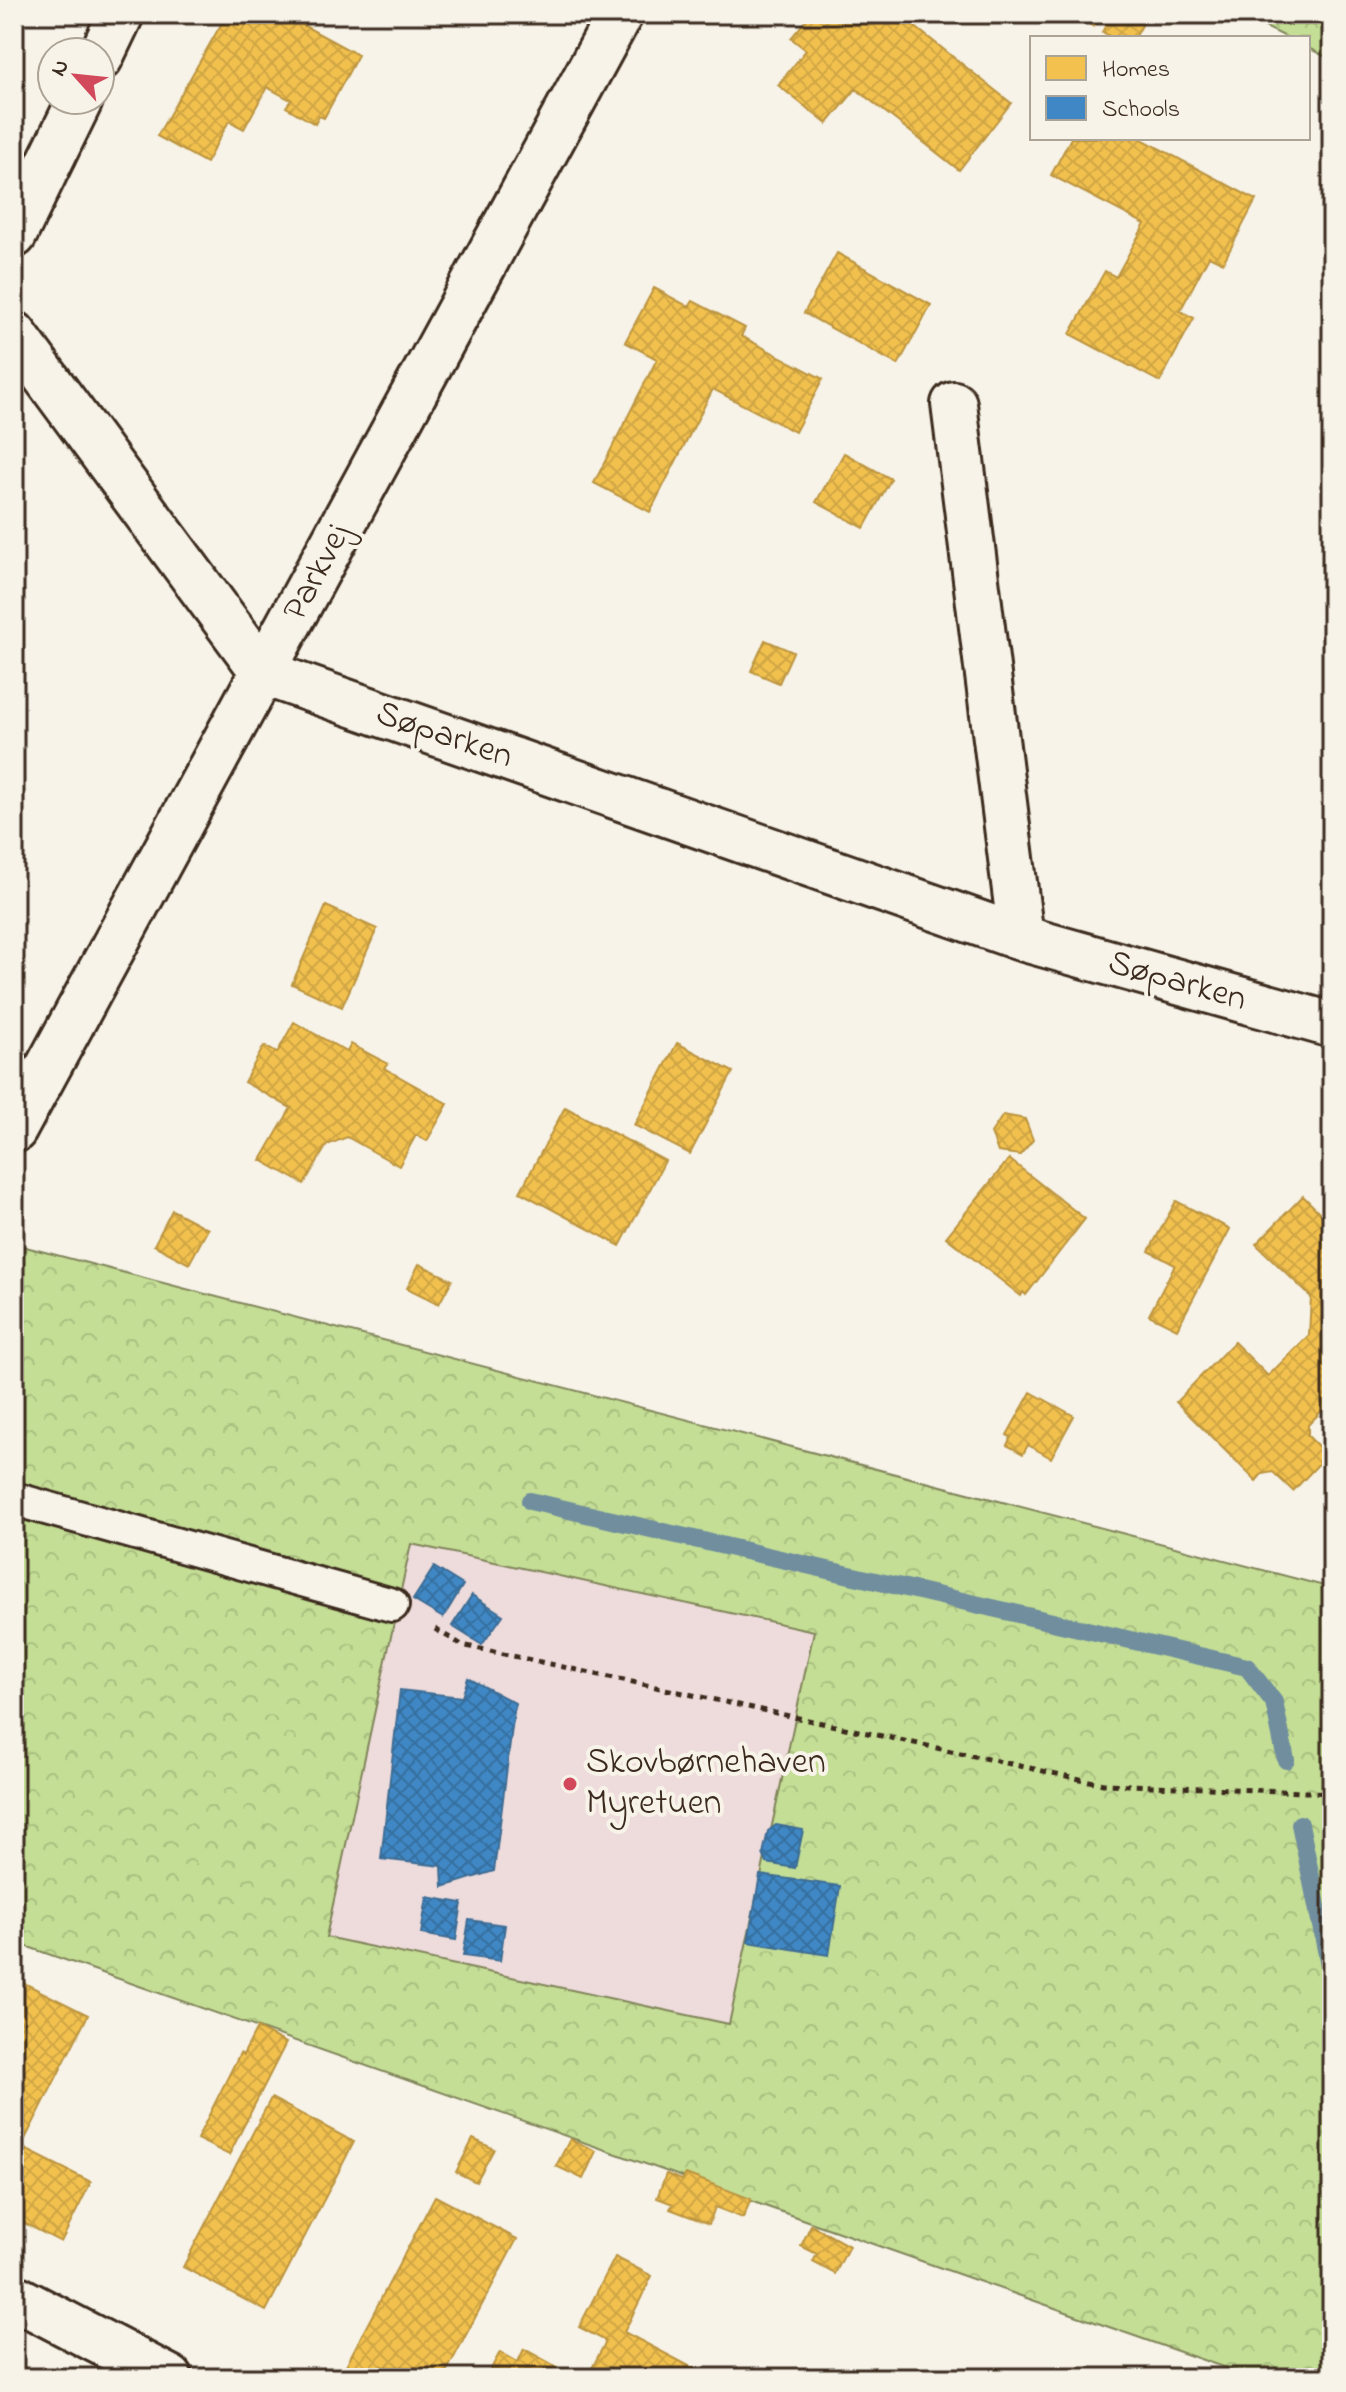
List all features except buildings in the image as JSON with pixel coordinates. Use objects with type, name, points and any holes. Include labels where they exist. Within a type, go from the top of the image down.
[{"type":"street","points":[[110,36],[121,14]]},
{"type":"street","name":"Parkvej","points":[[14,1130],[620,14]]},
{"type":"street","points":[[14,235],[72,116]]},
{"type":"street","points":[[14,334],[264,673]]},
{"type":"street","points":[[954,404],[1021,938]]},
{"type":"street","name":"Søparken","points":[[264,673],[1021,938],[1332,1025]]},
{"type":"street","points":[[14,2297],[170,2378]]},
{"type":"lane","points":[[14,1499],[392,1605]]},
{"type":"path","points":[[392,1605],[462,1645],[1103,1784],[1332,1793]]},
{"type":"shaded area","name":"Skovbørnehaven Myretuen","points":[[411,1543],[814,1631],[729,2024],[326,1937]]},
{"type":"green space","points":[[1239,14],[1332,14],[1332,60],[1310,49],[1310,36],[1284,36]]},
{"type":"green space","points":[[18,1245],[1332,1588],[1332,2378],[1254,2378],[14,1942],[14,1252]],"holes":[[[411,1544],[814,1631],[729,2024],[326,1937]]]},
{"type":"waterway","points":[[530,1501],[1247,1667],[1274,1702],[1286,1760]]},
{"type":"waterway","points":[[1300,1824],[1332,1979]]},
{"type":"place","name":"Skovbørnehaven Myretuen","points":[[570,1784]]}]
